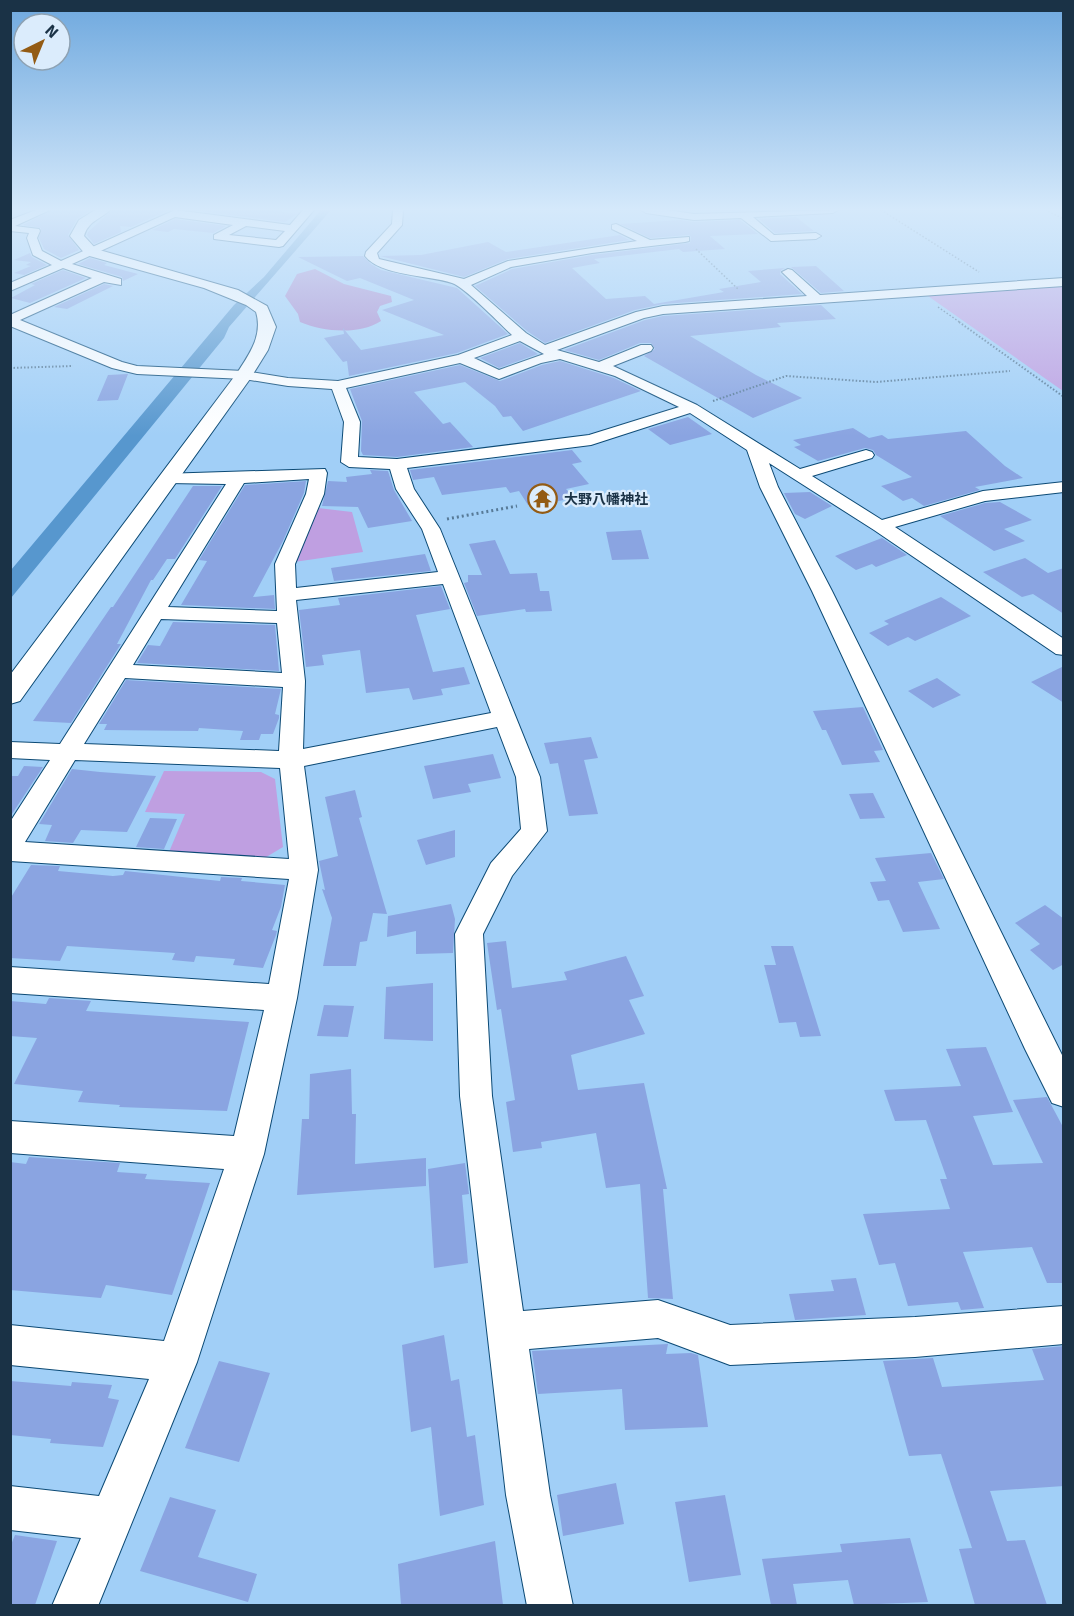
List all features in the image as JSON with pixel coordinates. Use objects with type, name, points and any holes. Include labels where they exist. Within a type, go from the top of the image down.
[{"type":"street","points":[[10,320],[86,285]]},
{"type":"street","points":[[10,694],[260,350],[268,327],[262,309],[247,298],[209,285]]},
{"type":"street","points":[[465,285],[521,336],[544,350],[620,373],[692,408],[880,526],[1064,649]]},
{"type":"street","points":[[802,285],[818,300]]},
{"type":"street","points":[[544,350],[640,315],[663,310],[1012,285]]},
{"type":"street","points":[[10,320],[117,365],[137,370],[244,375],[288,382],[338,385],[462,358],[521,336]]},
{"type":"street","points":[[599,367],[646,348]]},
{"type":"street","points":[[462,358],[499,375],[537,360],[560,355]]},
{"type":"street","points":[[338,385],[352,422],[349,462],[397,464],[591,440],[692,408]]},
{"type":"street","points":[[755,449],[769,486],[822,591],[1036,1039],[1064,1092]]},
{"type":"street","points":[[797,476],[866,455]]},
{"type":"street","points":[[397,464],[405,489],[427,523],[528,777],[534,831],[501,870],[469,934],[476,1096],[528,1495],[550,1605]]},
{"type":"street","points":[[75,1605],[177,1362],[247,1154],[282,998],[304,870],[291,760],[294,681],[287,617],[285,564],[315,494],[319,473],[238,479],[168,478]]},
{"type":"street","points":[[10,843],[238,479]]},
{"type":"street","points":[[880,526],[983,496],[1064,487]]},
{"type":"street","points":[[286,596],[449,577]]},
{"type":"street","points":[[154,613],[287,617]]},
{"type":"street","points":[[117,672],[294,681]]},
{"type":"street","points":[[10,750],[291,760],[504,718]]},
{"type":"street","points":[[10,851],[304,870]]},
{"type":"street","points":[[10,980],[282,998]]},
{"type":"street","points":[[10,1137],[247,1154]]},
{"type":"street","points":[[505,1332],[658,1319],[729,1345],[915,1336],[1064,1325]]},
{"type":"street","points":[[10,1345],[177,1362]]},
{"type":"street","points":[[10,1509],[113,1519]]},
{"type":"path","points":[[733,285],[753,305]]},
{"type":"path","points":[[918,293],[1064,397]]},
{"type":"path","points":[[10,368],[117,365]]},
{"type":"path","points":[[692,408],[780,376],[876,382],[1010,370]]},
{"type":"path","points":[[427,523],[517,506]]},
{"type":"shaded area","points":[[291,285],[350,285],[391,296],[392,302],[380,306],[377,312],[381,321],[352,330],[330,330],[300,322],[298,314],[285,296]]},
{"type":"shaded area","points":[[1063,286],[1063,391],[928,296]]},
{"type":"shaded area","points":[[318,508],[352,512],[363,552],[294,562]]},
{"type":"shaded area","points":[[164,771],[261,772],[275,779],[283,847],[263,859],[169,852],[185,814],[145,812]]},
{"type":"water","points":[[255,285],[265,285],[229,327],[224,338],[11,598],[11,570],[234,305]]},
{"type":"building","points":[[34,285],[69,285],[30,303],[11,298]]},
{"type":"building","points":[[101,285],[113,286],[67,309],[54,307]]},
{"type":"building","points":[[378,285],[446,285],[457,288],[508,334],[457,353],[349,376],[347,361],[343,362],[324,338],[344,334],[343,328],[361,350],[444,335],[382,310],[414,300]]},
{"type":"building","points":[[591,285],[606,299],[645,296],[654,304],[724,292],[719,289],[741,285],[793,285],[802,294],[663,304],[635,310],[545,343],[527,331],[475,286]]},
{"type":"building","points":[[812,285],[838,285],[844,291],[821,293]]},
{"type":"building","points":[[821,305],[836,319],[777,323],[781,327],[690,336],[756,375],[802,398],[753,418],[644,356],[655,349],[651,343],[640,343],[599,360],[564,350],[645,320],[663,316]]},
{"type":"building","points":[[520,343],[538,354],[499,368],[480,358]]},
{"type":"building","points":[[560,361],[614,378],[641,391],[523,431],[511,416],[503,417],[495,406],[465,382],[414,392],[443,424],[450,422],[473,447],[397,457],[363,455],[361,451],[362,421],[350,389],[460,365],[500,381],[542,365]]},
{"type":"building","points":[[128,374],[118,400],[97,401],[108,375]]},
{"type":"building","points":[[688,417],[712,434],[670,445],[648,429]]},
{"type":"building","points":[[853,428],[869,438],[882,435],[888,439],[966,431],[1005,466],[1023,478],[975,487],[980,490],[924,506],[912,498],[903,501],[881,486],[912,477],[876,455],[873,450],[865,448],[818,461],[794,447],[801,445],[793,440]]},
{"type":"building","points":[[572,450],[582,462],[572,464],[589,484],[566,489],[574,498],[533,506],[528,505],[519,491],[510,493],[506,487],[442,495],[434,477],[413,480],[410,470]]},
{"type":"building","points":[[370,470],[388,471],[394,490],[412,521],[368,528],[358,507],[322,506],[328,481],[347,482],[346,477],[372,474]]},
{"type":"building","points":[[306,481],[304,493],[283,541],[253,597],[274,595],[275,609],[181,605],[207,561],[199,560],[245,485]]},
{"type":"building","points":[[193,486],[222,486],[175,559],[167,559],[151,580],[117,644],[121,644],[71,723],[33,721],[113,607]]},
{"type":"building","points":[[810,492],[832,506],[805,519],[795,514],[784,493]]},
{"type":"building","points":[[1000,502],[1032,520],[1004,529],[1025,541],[994,551],[940,516],[985,503]]},
{"type":"building","points":[[641,530],[649,559],[612,560],[606,532]]},
{"type":"building","points":[[882,538],[907,555],[876,567],[872,564],[856,570],[835,556]]},
{"type":"building","points":[[495,540],[510,574],[537,573],[540,591],[549,591],[552,611],[526,612],[525,609],[477,616],[464,583],[468,582],[468,575],[482,575],[469,544]]},
{"type":"building","points":[[425,554],[431,571],[334,581],[331,568]]},
{"type":"building","points":[[1025,558],[1048,573],[1064,568],[1064,614],[1033,594],[1022,597],[983,572]]},
{"type":"building","points":[[441,586],[450,609],[416,615],[433,672],[464,667],[470,684],[441,689],[443,695],[413,700],[409,688],[366,693],[360,650],[322,655],[324,665],[306,667],[299,610],[340,605],[338,598]]},
{"type":"building","points":[[941,597],[971,616],[915,641],[908,637],[888,646],[869,633],[889,624],[884,621]]},
{"type":"building","points":[[173,622],[275,625],[279,671],[137,663],[148,645],[160,646]]},
{"type":"building","points":[[1064,666],[1064,703],[1031,682]]},
{"type":"building","points":[[937,678],[961,695],[933,708],[908,691]]},
{"type":"building","points":[[126,680],[281,689],[275,714],[279,715],[279,718],[273,734],[261,734],[259,740],[240,740],[243,731],[199,728],[198,731],[104,730],[107,724],[99,724]]},
{"type":"building","points":[[863,707],[883,750],[874,751],[880,762],[842,765],[826,730],[822,730],[813,711]]},
{"type":"building","points":[[591,737],[598,758],[584,760],[598,814],[569,816],[558,763],[550,764],[544,743]]},
{"type":"building","points":[[493,754],[501,778],[468,784],[471,792],[433,799],[424,766]]},
{"type":"building","points":[[24,766],[43,767],[10,817],[10,776],[18,776]]},
{"type":"building","points":[[72,769],[156,776],[127,832],[81,830],[73,843],[45,841],[52,825],[39,824]]},
{"type":"building","points":[[355,790],[362,817],[359,818],[387,914],[373,913],[367,941],[360,942],[356,966],[323,966],[332,918],[322,889],[325,890],[319,861],[338,856],[325,797]]},
{"type":"building","points":[[873,793],[885,818],[860,819],[849,794]]},
{"type":"building","points":[[150,818],[177,819],[164,849],[136,847]]},
{"type":"building","points":[[455,830],[455,857],[426,865],[417,840]]},
{"type":"building","points":[[931,853],[944,879],[918,882],[940,929],[903,932],[889,900],[878,901],[870,882],[886,881],[875,858]]},
{"type":"building","points":[[31,865],[60,866],[58,871],[113,876],[123,875],[125,871],[220,881],[221,877],[242,878],[241,881],[285,885],[281,907],[272,930],[277,931],[276,935],[263,968],[233,965],[235,959],[196,956],[194,962],[172,960],[175,953],[67,946],[60,961],[10,958],[10,899]]},
{"type":"building","points":[[451,904],[455,919],[453,953],[416,954],[416,931],[387,937],[388,916]]},
{"type":"building","points":[[1045,905],[1064,919],[1064,964],[1053,970],[1030,950],[1040,944],[1015,923]]},
{"type":"building","points":[[506,941],[512,988],[567,980],[564,972],[626,956],[644,996],[629,1000],[645,1034],[571,1055],[578,1090],[644,1083],[667,1189],[663,1189],[673,1299],[648,1298],[640,1184],[606,1188],[596,1133],[541,1142],[542,1148],[513,1152],[506,1102],[515,1100],[501,1009],[497,1010],[487,943]]},
{"type":"building","points":[[771,946],[793,946],[821,1036],[800,1037],[796,1022],[779,1023],[764,965],[776,965]]},
{"type":"building","points":[[433,983],[433,1041],[384,1039],[386,987]]},
{"type":"building","points":[[49,998],[91,1001],[86,1011],[249,1022],[227,1111],[119,1107],[120,1105],[78,1102],[83,1091],[14,1084],[37,1038],[10,1036],[10,1001],[46,1004]]},
{"type":"building","points":[[324,1005],[354,1006],[348,1037],[317,1036]]},
{"type":"building","points":[[986,1047],[1013,1112],[973,1116],[993,1165],[1043,1163],[1013,1100],[1047,1097],[1063,1127],[1064,1283],[1047,1283],[1032,1247],[963,1252],[984,1308],[961,1310],[958,1302],[908,1306],[895,1263],[879,1265],[863,1214],[950,1209],[940,1179],[947,1179],[926,1120],[895,1121],[884,1090],[961,1086],[946,1049]]},
{"type":"building","points":[[351,1069],[352,1114],[356,1114],[355,1164],[426,1158],[426,1186],[297,1195],[302,1119],[309,1119],[310,1074]]},
{"type":"building","points":[[29,1157],[120,1163],[117,1172],[147,1174],[145,1179],[210,1183],[172,1295],[106,1285],[101,1298],[10,1290],[10,1162],[26,1164]]},
{"type":"building","points":[[465,1163],[469,1194],[462,1195],[468,1263],[434,1268],[428,1169]]},
{"type":"building","points":[[856,1278],[866,1315],[795,1320],[789,1294],[834,1291],[831,1280]]},
{"type":"building","points":[[444,1335],[451,1381],[459,1379],[467,1437],[475,1435],[484,1505],[440,1516],[431,1427],[411,1432],[402,1345]]},
{"type":"building","points":[[668,1344],[666,1354],[698,1355],[708,1427],[625,1430],[622,1389],[538,1394],[532,1351]]},
{"type":"building","points":[[1064,1346],[1064,1486],[990,1491],[1007,1541],[1025,1540],[1047,1605],[975,1605],[959,1549],[972,1548],[941,1454],[909,1456],[883,1361],[933,1358],[942,1387],[1044,1380],[1032,1349]]},
{"type":"building","points":[[219,1361],[270,1373],[239,1462],[185,1448]]},
{"type":"building","points":[[10,1381],[71,1386],[72,1382],[112,1385],[108,1398],[119,1400],[103,1447],[50,1443],[51,1439],[10,1435]]},
{"type":"building","points":[[616,1483],[624,1524],[563,1536],[557,1495]]},
{"type":"building","points":[[725,1495],[741,1575],[689,1582],[675,1502]]},
{"type":"building","points":[[170,1497],[216,1510],[198,1557],[257,1574],[248,1602],[140,1571]]},
{"type":"building","points":[[15,1535],[57,1541],[35,1605],[10,1605],[10,1547]]},
{"type":"building","points":[[910,1538],[928,1602],[854,1605],[848,1580],[793,1584],[797,1605],[771,1605],[762,1559],[842,1552],[840,1544]]},
{"type":"building","points":[[495,1541],[503,1605],[401,1605],[398,1564]]},
{"type":"place","name":"大野八幡神社","points":[[543,499]]}]
